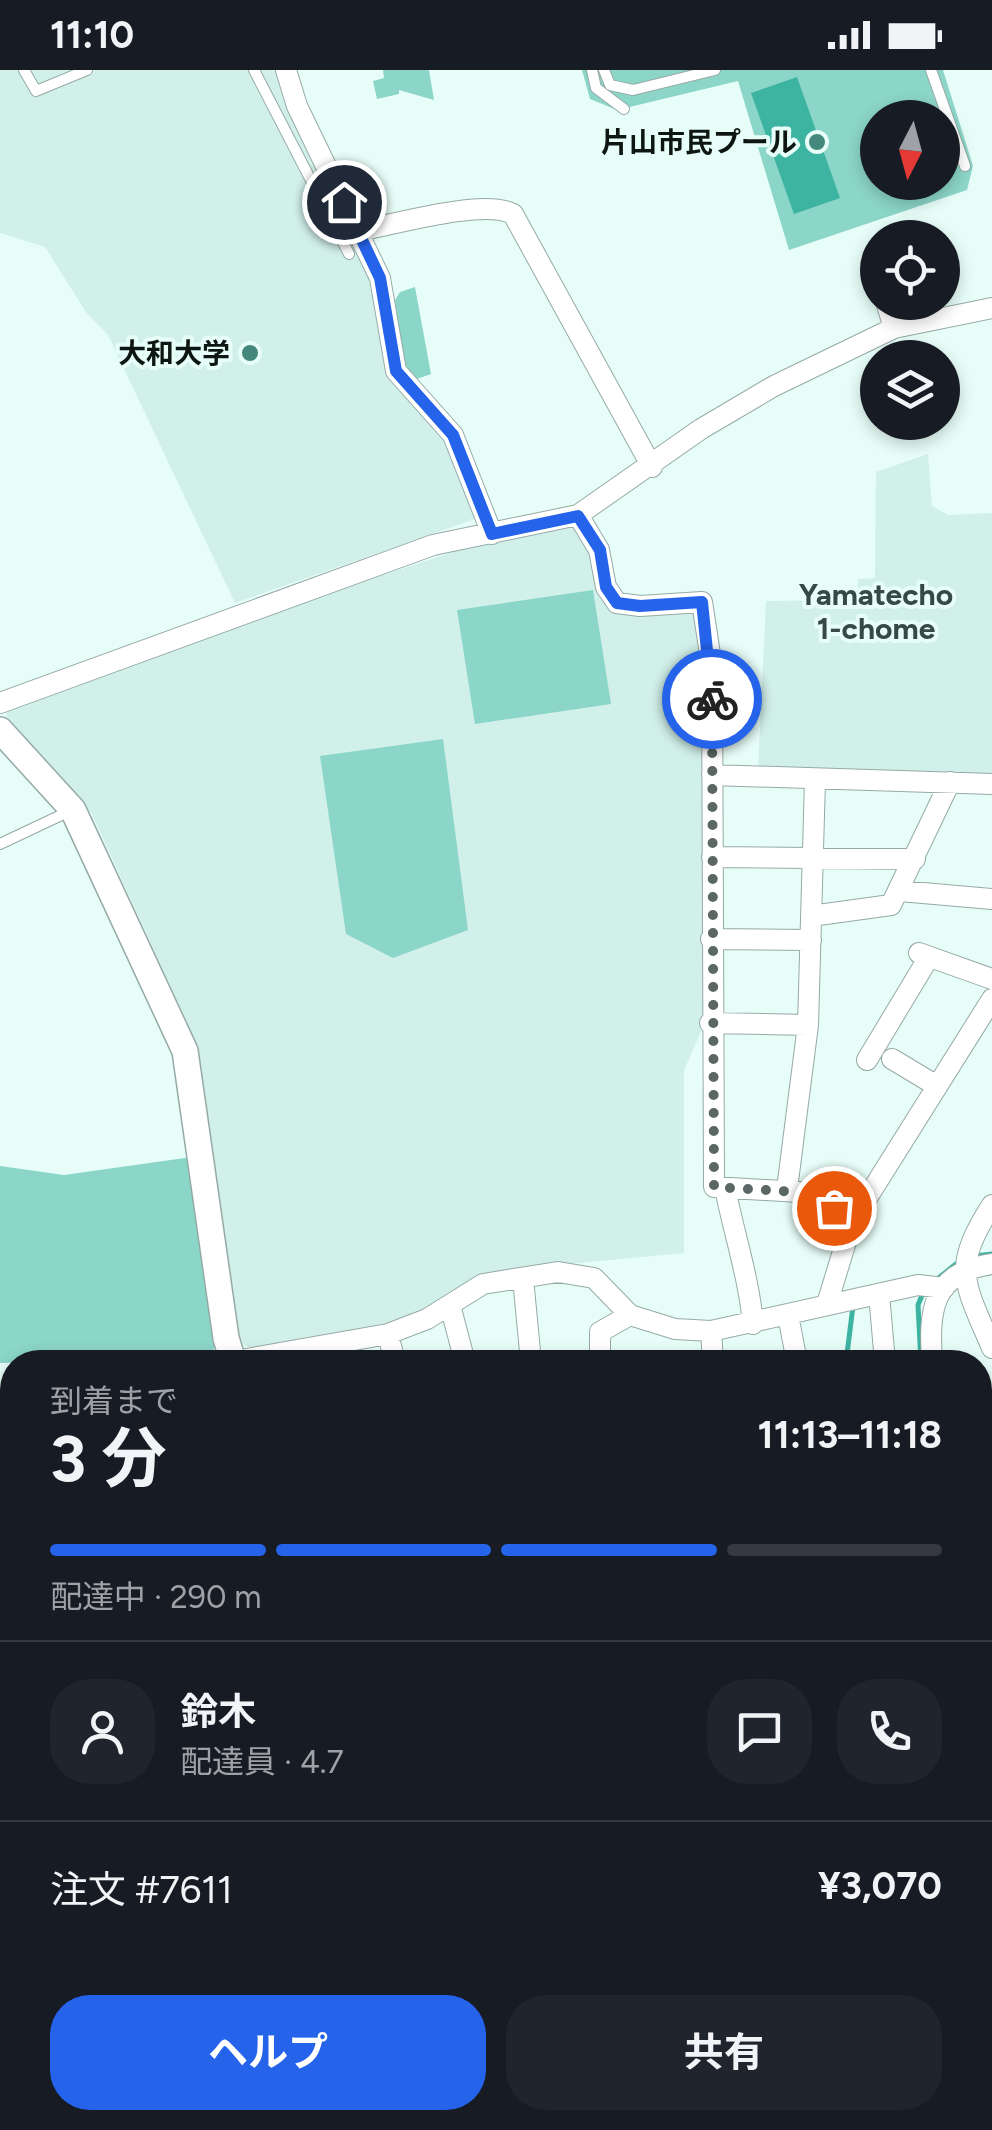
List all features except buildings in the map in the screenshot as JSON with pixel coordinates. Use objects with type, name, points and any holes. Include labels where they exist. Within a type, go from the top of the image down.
[{"type":"street","points":[[286,70],[297,106],[380,278],[396,371],[453,435],[492,534]]},
{"type":"street","points":[[358,232],[479,210],[502,209],[513,214],[652,467]]},
{"type":"street","points":[[0,703],[434,545],[578,516],[701,429],[774,386],[894,328],[992,308]]},
{"type":"street","points":[[892,320],[894,328]]},
{"type":"street","points":[[578,516],[600,550],[606,587],[617,603],[640,606],[702,602],[712,667],[710,1023],[714,1187],[815,1193],[852,1222]]},
{"type":"street","points":[[0,730],[73,810],[185,1051],[229,1350]]},
{"type":"street","points":[[712,775],[992,784]]},
{"type":"street","points":[[787,1189],[808,1025],[814,780]]},
{"type":"street","points":[[812,916],[890,905],[950,782]]},
{"type":"street","points":[[712,856],[914,859]]},
{"type":"street","points":[[900,891],[992,899]]},
{"type":"street","points":[[711,939],[811,940]]},
{"type":"street","points":[[867,1060],[924,955],[992,980]]},
{"type":"street","points":[[828,1304],[852,1222],[992,1000]]},
{"type":"street","points":[[710,1023],[808,1025]]},
{"type":"street","points":[[892,1059],[937,1086]]},
{"type":"street","points":[[724,1188],[741,1268],[750,1286],[752,1324]]},
{"type":"street","points":[[992,1205],[969,1243],[965,1274],[967,1290],[992,1348]]},
{"type":"street","points":[[299,1350],[388,1334],[450,1305],[483,1284],[558,1272],[594,1278],[630,1315],[675,1329],[711,1331],[828,1304],[935,1286],[992,1264]]},
{"type":"street","points":[[524,1278],[530,1350]]},
{"type":"street","points":[[932,1350],[935,1286]]},
{"type":"street","points":[[880,1294],[884,1350]]},
{"type":"street","points":[[450,1305],[463,1350]]},
{"type":"street","points":[[600,1350],[600,1332],[630,1315]]},
{"type":"street","points":[[788,1315],[795,1350]]},
{"type":"street","points":[[711,1331],[713,1350]]},
{"type":"street","points":[[388,1334],[392,1350]]},
{"type":"lane","points":[[24,70],[36,91],[69,74],[88,70]]},
{"type":"lane","points":[[254,70],[349,254]]},
{"type":"lane","points":[[592,70],[596,88],[624,109]]},
{"type":"lane","points":[[604,70],[610,85],[634,90],[715,70]]},
{"type":"lane","points":[[931,70],[965,166]]},
{"type":"lane","points":[[0,844],[73,810]]},
{"type":"shaded area","name":"大和大学","points":[[0,70],[279,70],[282,96],[379,300],[385,370],[443,436],[478,518],[235,603],[108,335],[86,312],[45,247],[0,233]]},
{"type":"shaded area","points":[[383,70],[429,70],[434,100],[399,90],[399,94],[377,99],[373,81],[384,78]]},
{"type":"shaded area","name":"片山市民プール","points":[[582,70],[943,70],[952,100],[860,100],[860,200],[937,200],[878,220],[860,220],[860,226],[789,250],[738,81],[617,110],[590,99]]},
{"type":"shaded area","points":[[797,77],[840,198],[794,214],[751,93]]},
{"type":"shaded area","name":"片山市民プール","points":[[960,124],[973,166],[967,190],[960,192]]},
{"type":"shaded area","points":[[415,287],[431,374],[417,379],[404,367],[395,300],[400,292]]},
{"type":"shaded area","points":[[928,454],[932,506],[948,515],[992,513],[992,778],[758,771],[766,601],[858,600],[858,579],[875,578],[876,472]]},
{"type":"shaded area","points":[[575,526],[593,550],[599,588],[658,609],[694,615],[707,667],[705,1023],[684,1070],[684,1253],[558,1265],[416,1317],[252,1350],[234,1337],[190,1030],[92,814],[7,721],[6,711],[207,633],[459,550]]},
{"type":"shaded area","points":[[593,590],[611,704],[475,724],[457,610]]},
{"type":"shaded area","points":[[443,739],[468,930],[393,958],[346,934],[320,756]]},
{"type":"shaded area","points":[[192,1157],[217,1343],[213,1350],[0,1350],[0,1166],[64,1175]]},
{"type":"waterway","points":[[975,1256],[992,1254]]},
{"type":"waterway","points":[[935,1281],[956,1264]]},
{"type":"waterway","points":[[920,1350],[918,1305],[923,1293]]},
{"type":"waterway","points":[[848,1350],[853,1306]]},
{"type":"way so far","points":[[712,699],[710,1023],[714,1187],[815,1193],[834,1208]]},
{"type":"place","name":"片山市民プール","points":[[817,142]]},
{"type":"place","name":"大和大学","points":[[250,353]]},
{"type":"district","name":"Yamatecho 1-chome","points":[[876,611]]},
{"type":"route","points":[[344,202],[380,278],[396,371],[453,435],[492,534],[578,516],[600,550],[606,587],[617,603],[640,606],[702,602],[712,667],[712,699]]}]
